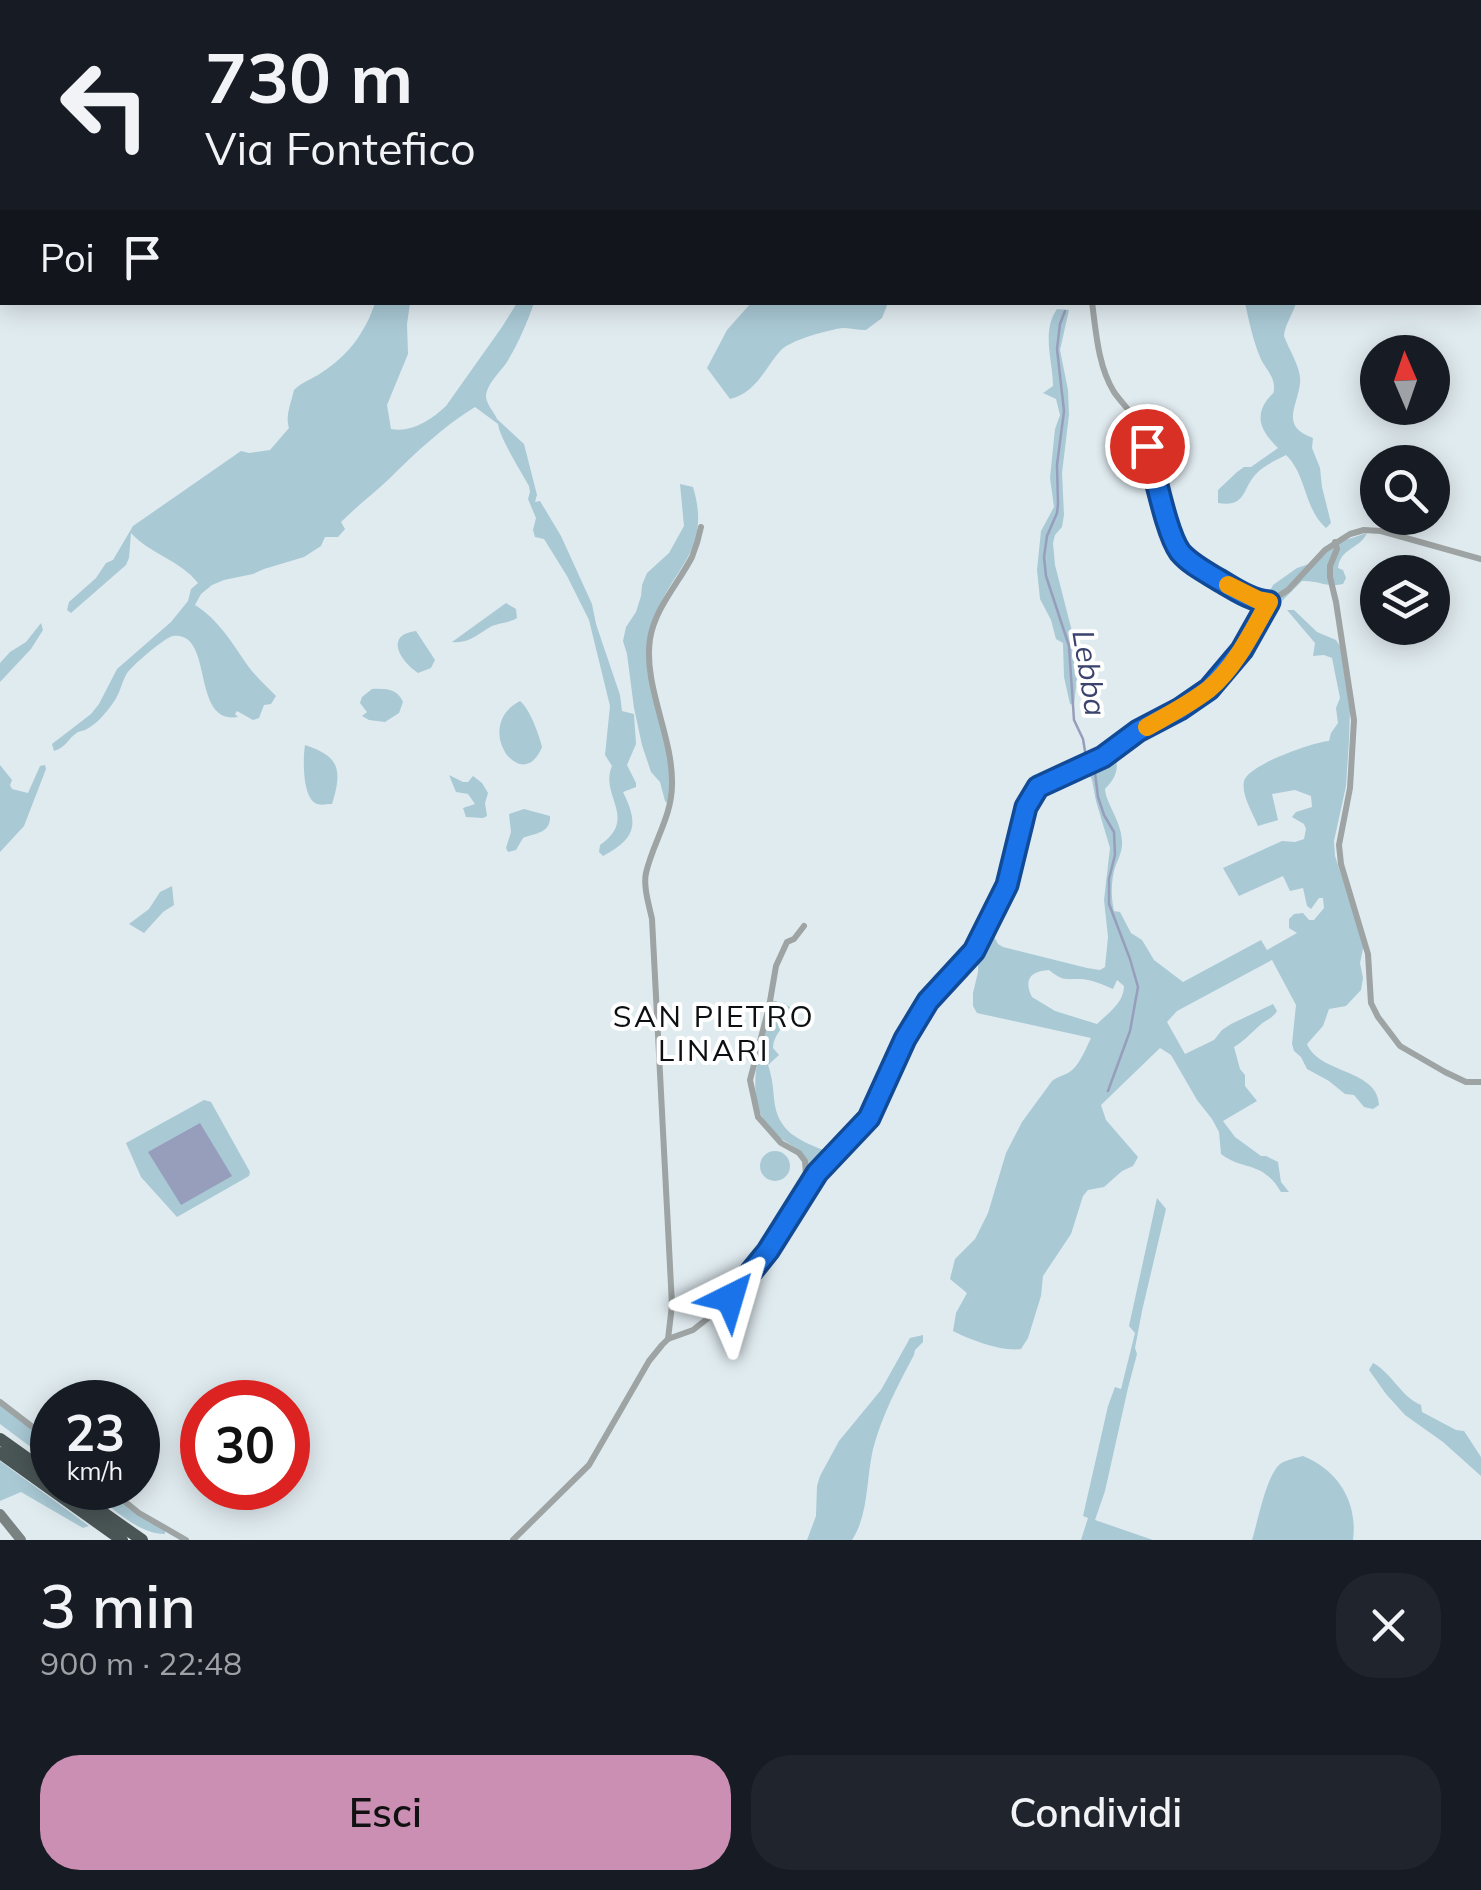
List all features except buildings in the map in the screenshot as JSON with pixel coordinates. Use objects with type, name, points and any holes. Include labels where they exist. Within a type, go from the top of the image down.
[{"type":"highway","points":[[0,1439],[30,1460]]},
{"type":"highway","points":[[0,1452],[122,1540]]},
{"type":"highway","points":[[99,1510],[142,1540]]},
{"type":"main road","points":[[0,1514],[21,1540]]},
{"type":"street","points":[[1092,305],[1103,368],[1112,389],[1141,429],[1180,552],[1242,594],[1269,602]]},
{"type":"street","points":[[668,1339],[672,1292],[652,919],[645,876],[668,818],[672,787],[671,756],[649,662],[653,628],[691,558],[701,527]]},
{"type":"street","points":[[514,1540],[589,1465],[649,1361],[668,1339],[692,1330],[740,1288],[817,1173],[869,1118],[905,1039],[928,1001],[974,951],[1007,885],[1026,807],[1038,787],[1090,763],[1209,689],[1242,650],[1269,602],[1288,590],[1334,542],[1364,530],[1481,559]]},
{"type":"street","points":[[1334,542],[1330,577],[1354,720],[1350,788],[1339,846],[1368,954],[1371,1003],[1400,1046],[1466,1082],[1481,1082]]},
{"type":"street","points":[[804,926],[788,942],[776,966],[750,1080],[758,1118],[780,1143],[800,1153],[805,1161],[807,1188]]},
{"type":"street","points":[[0,1402],[30,1425]]},
{"type":"street","points":[[136,1510],[186,1540]]},
{"type":"shaded area","points":[[374,305],[410,305],[408,354],[387,405],[391,429],[398,430],[420,424],[446,406],[516,305],[533,305],[515,348],[486,397],[497,419],[524,444],[537,495],[535,502],[540,501],[561,536],[592,604],[622,711],[634,714],[636,744],[627,765],[636,787],[623,792],[631,813],[631,830],[622,843],[603,856],[600,845],[611,835],[618,816],[610,787],[612,766],[605,755],[610,706],[589,620],[544,539],[535,537],[536,518],[528,499],[529,486],[498,424],[475,407],[430,440],[347,516],[341,522],[345,529],[338,537],[325,537],[321,546],[304,557],[224,580],[201,594],[195,605],[218,625],[276,696],[271,704],[264,705],[259,718],[253,720],[237,711],[238,717],[223,716],[213,707],[194,648],[186,638],[173,636],[129,671],[115,700],[100,718],[54,751],[52,744],[91,714],[117,669],[171,622],[198,583],[183,568],[131,533],[126,565],[71,613],[67,610],[69,602],[113,560],[133,526],[241,451],[270,450],[289,428],[294,390],[331,366],[366,324]]},
{"type":"shaded area","points":[[748,305],[887,305],[882,318],[866,330],[836,329],[786,346],[754,385],[730,399],[707,368],[727,330]]},
{"type":"shaded area","points":[[1245,305],[1295,305],[1284,336],[1300,378],[1293,421],[1296,428],[1313,438],[1312,448],[1331,523],[1326,528],[1313,511],[1298,472],[1286,455],[1259,471],[1239,500],[1218,503],[1218,490],[1237,472],[1278,448],[1262,426],[1263,407],[1274,386],[1251,330]]},
{"type":"shaded area","points":[[1057,309],[1069,310],[1060,350],[1069,415],[1062,473],[1064,515],[1053,543],[1077,651],[1074,705],[1070,704],[1064,677],[1063,643],[1056,639],[1040,599],[1037,570],[1041,531],[1054,507],[1050,478],[1060,415],[1056,399],[1043,393],[1053,386],[1049,337]]},
{"type":"shaded area","points":[[680,484],[693,487],[697,530],[693,547],[658,609],[649,651],[670,759],[667,803],[642,745],[623,641],[647,573],[669,553],[684,526]]},
{"type":"shaded area","points":[[1365,535],[1340,561],[1338,568],[1346,578],[1343,584],[1302,581],[1260,623],[1273,585],[1333,544]]},
{"type":"shaded area","points":[[506,603],[516,609],[517,618],[468,640],[452,642]]},
{"type":"shaded area","points":[[1287,610],[1294,610],[1317,632],[1336,640],[1340,646],[1350,709],[1346,786],[1334,841],[1335,856],[1364,944],[1361,990],[1346,1006],[1329,1009],[1323,1026],[1307,1044],[1323,1061],[1369,1084],[1379,1105],[1373,1109],[1364,1107],[1354,1095],[1345,1094],[1307,1069],[1292,1044],[1296,1005],[1272,960],[1177,1011],[1167,1022],[1185,1054],[1214,1040],[1231,1024],[1273,1004],[1275,1014],[1234,1047],[1245,1086],[1257,1101],[1223,1121],[1235,1137],[1261,1156],[1278,1162],[1281,1182],[1289,1192],[1281,1192],[1259,1170],[1221,1154],[1219,1132],[1212,1119],[1171,1055],[1160,1048],[1101,1105],[1106,1120],[1138,1157],[1133,1166],[1104,1187],[1088,1190],[1083,1196],[1071,1234],[1043,1276],[1041,1296],[1021,1349],[1005,1349],[953,1331],[956,1313],[967,1293],[950,1279],[955,1259],[975,1239],[988,1213],[1006,1153],[1022,1122],[1052,1081],[1075,1067],[1091,1038],[977,1013],[973,993],[979,946],[990,929],[1003,947],[1087,968],[1105,967],[1108,937],[1104,900],[1110,848],[1092,780],[1083,768],[1114,753],[1116,772],[1105,789],[1122,841],[1112,881],[1113,906],[1154,960],[1183,982],[1261,940],[1267,950],[1297,933],[1289,928],[1289,919],[1294,914],[1303,913],[1314,920],[1324,908],[1323,898],[1311,909],[1303,888],[1290,891],[1283,876],[1239,896],[1223,868],[1282,841],[1304,839],[1304,824],[1292,817],[1312,807],[1311,796],[1295,790],[1272,794],[1278,820],[1258,826],[1246,798],[1244,781],[1268,762],[1329,741],[1338,723],[1336,708],[1340,698],[1332,658],[1313,656],[1315,643]],"holes":[[[1049,970],[1064,979],[1084,979],[1113,989],[1117,980],[1124,986],[1121,998],[1097,1024],[1055,1011],[1032,997],[1028,985],[1033,974]]]},
{"type":"shaded area","points":[[41,623],[43,630],[31,649],[0,682],[0,663],[26,642]]},
{"type":"shaded area","points":[[416,631],[435,660],[431,668],[418,673],[398,649],[400,638]]},
{"type":"shaded area","points":[[372,689],[398,694],[403,702],[399,713],[385,722],[362,716],[367,712],[360,703],[362,697]]},
{"type":"shaded area","points":[[520,701],[531,716],[542,747],[533,760],[523,764],[513,761],[500,740],[506,712]]},
{"type":"shaded area","points":[[305,745],[325,754],[335,766],[337,782],[332,804],[321,805],[311,799],[304,767]]},
{"type":"shaded area","points":[[0,765],[12,780],[12,789],[28,793],[40,766],[45,765],[46,769],[24,826],[0,852]]},
{"type":"shaded area","points":[[449,775],[463,782],[473,776],[482,783],[488,793],[487,816],[466,817],[463,808],[475,804],[468,794],[456,792]]},
{"type":"shaded area","points":[[524,809],[550,816],[550,822],[545,829],[523,838],[516,850],[508,852],[509,814]]},
{"type":"shaded area","points":[[172,886],[174,905],[144,933],[129,924],[149,909],[160,892]]},
{"type":"shaded area","points":[[771,1000],[791,1008],[774,1042],[773,1048],[779,1055],[768,1065],[776,1110],[791,1134],[828,1152],[809,1174],[806,1158],[775,1134],[758,1105],[756,1070]]},
{"type":"shaded area","points":[[204,1100],[211,1102],[250,1172],[177,1217],[141,1177],[126,1143]]},
{"type":"shaded area","points":[[200,1123],[232,1176],[181,1205],[148,1152]]},
{"type":"shaded area","points":[[775,1151],[789,1160],[790,1166],[781,1180],[775,1181],[761,1172],[760,1166],[769,1152]]},
{"type":"shaded area","points":[[1157,1198],[1166,1209],[1142,1311],[1137,1354],[1095,1520],[1153,1540],[1081,1540],[1108,1406],[1115,1387],[1121,1389],[1135,1333],[1129,1326]]},
{"type":"shaded area","points":[[923,1335],[877,1436],[864,1508],[852,1540],[807,1540],[816,1516],[820,1476],[839,1441],[881,1390],[910,1338]]},
{"type":"shaded area","points":[[1373,1363],[1421,1405],[1422,1412],[1464,1431],[1481,1457],[1481,1476],[1405,1415],[1369,1370]]},
{"type":"shaded area","points":[[0,1405],[30,1428],[30,1446],[0,1424]]},
{"type":"shaded area","points":[[1303,1456],[1326,1470],[1343,1489],[1352,1513],[1353,1540],[1252,1540],[1275,1470],[1282,1463]]},
{"type":"shaded area","points":[[0,1461],[30,1483],[30,1497],[21,1492],[0,1501]]},
{"type":"shaded area","points":[[52,1510],[67,1510],[89,1526],[83,1528]]},
{"type":"shaded area","points":[[114,1510],[136,1510],[165,1530],[165,1534],[154,1533]]},
{"type":"waterway","name":"Lebba","points":[[1065,311],[1057,349],[1064,411],[1057,465],[1058,504],[1047,536],[1046,576],[1069,646],[1074,720],[1095,773],[1104,815],[1114,832],[1109,904],[1138,987],[1130,1031],[1108,1091]]},
{"type":"slow traffic","points":[[1147,727],[1217,682],[1242,650],[1269,602],[1228,585]]},
{"type":"district","name":"SAN PIETRO LINARI","points":[[714,1034]]},
{"type":"route","points":[[730,1298],[768,1251],[817,1173],[869,1118],[905,1039],[928,1001],[974,951],[1007,885],[1033,793],[1038,787],[1103,757],[1209,689],[1242,650],[1269,602],[1242,594],[1180,552],[1147,446]]}]
